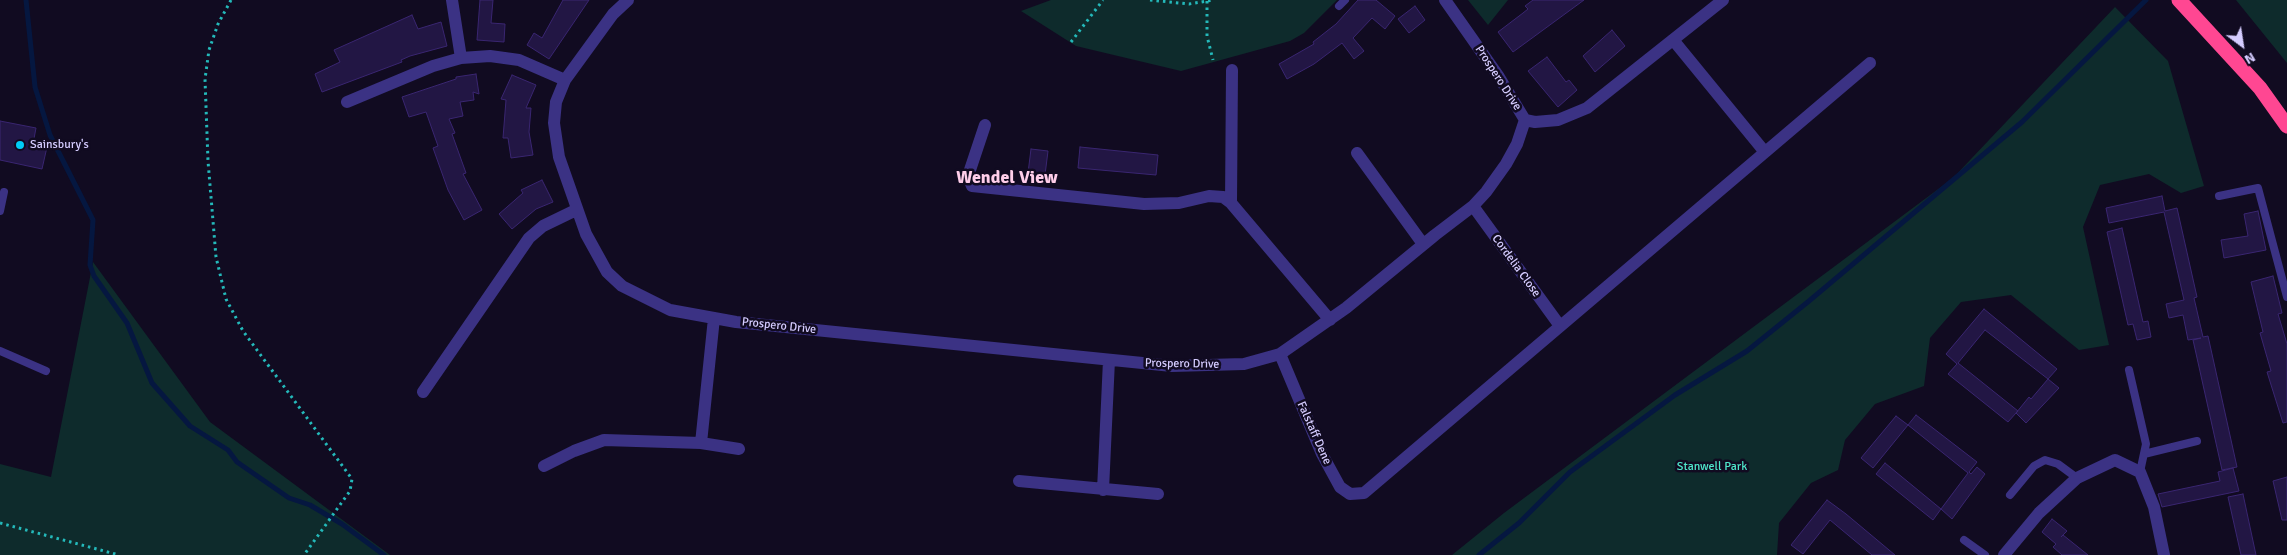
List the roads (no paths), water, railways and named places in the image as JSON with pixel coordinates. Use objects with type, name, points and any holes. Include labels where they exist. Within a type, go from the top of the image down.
[{"type":"highway","points":[[2179,0],[2260,88],[2287,126]]},
{"type":"street","points":[[452,0],[461,58]]},
{"type":"street","name":"Prospero Drive","points":[[628,0],[613,14],[565,80],[556,102],[554,123],[559,158],[576,210],[595,253],[608,272],[622,286],[650,302],[670,310],[714,318],[1172,366],[1244,364],[1280,354],[1330,320],[1473,206],[1506,164],[1517,144],[1525,120],[1499,77],[1445,0]]},
{"type":"street","points":[[1525,120],[1535,122],[1558,120],[1587,108],[1674,41],[1723,0]]},
{"type":"street","points":[[1674,41],[1764,151]]},
{"type":"street","points":[[347,102],[433,66],[461,58],[490,56],[519,60],[565,80]]},
{"type":"street","points":[[1560,326],[1870,62]]},
{"type":"street","points":[[1231,203],[1232,70]]},
{"type":"street","points":[[985,125],[969,171],[968,180],[972,186],[1144,204],[1178,203],[1210,196],[1223,197],[1231,203],[1330,320]]},
{"type":"street","points":[[1357,153],[1423,244]]},
{"type":"street","name":"Cordelia Close","points":[[1473,206],[1560,326]]},
{"type":"street","points":[[422,392],[529,238],[543,226],[576,210]]},
{"type":"street","points":[[701,443],[714,318]]},
{"type":"street","name":"Falstaff Dene","points":[[1280,354],[1322,454],[1340,487],[1350,494],[1364,492],[1560,326]]},
{"type":"street","points":[[1103,490],[1109,360]]},
{"type":"street","points":[[544,466],[574,451],[604,440],[701,443],[739,450]]},
{"type":"street","points":[[2004,555],[2038,513],[2077,478],[2115,460],[2140,472],[2154,507],[2164,555]]},
{"type":"street","points":[[1019,481],[1158,494]]},
{"type":"lane","points":[[2219,196],[2258,188],[2287,297]]},
{"type":"lane","points":[[0,211],[4,192]]},
{"type":"lane","points":[[0,351],[46,371]]},
{"type":"lane","points":[[2129,370],[2146,444],[2140,472]]},
{"type":"lane","points":[[2144,454],[2197,441]]},
{"type":"lane","points":[[2010,495],[2034,466],[2046,460],[2058,464],[2077,478]]},
{"type":"lane","points":[[1964,540],[1985,555]]},
{"type":"waterway","points":[[26,0],[35,87],[50,135],[93,220],[90,265],[94,276],[127,323],[152,383],[190,426],[228,450],[237,462],[289,498],[310,505],[342,524],[384,555]]},
{"type":"waterway","points":[[1479,555],[1519,523],[1570,472],[1675,395],[1747,351],[1809,301],[2022,122],[2146,0]]},
{"type":"place","name":"Sainsbury's","points":[[20,145]]},
{"type":"district","name":"Wendel View","points":[[1007,178]]},
{"type":"park label","name":"Stanwell Park","points":[[1712,467]]}]
